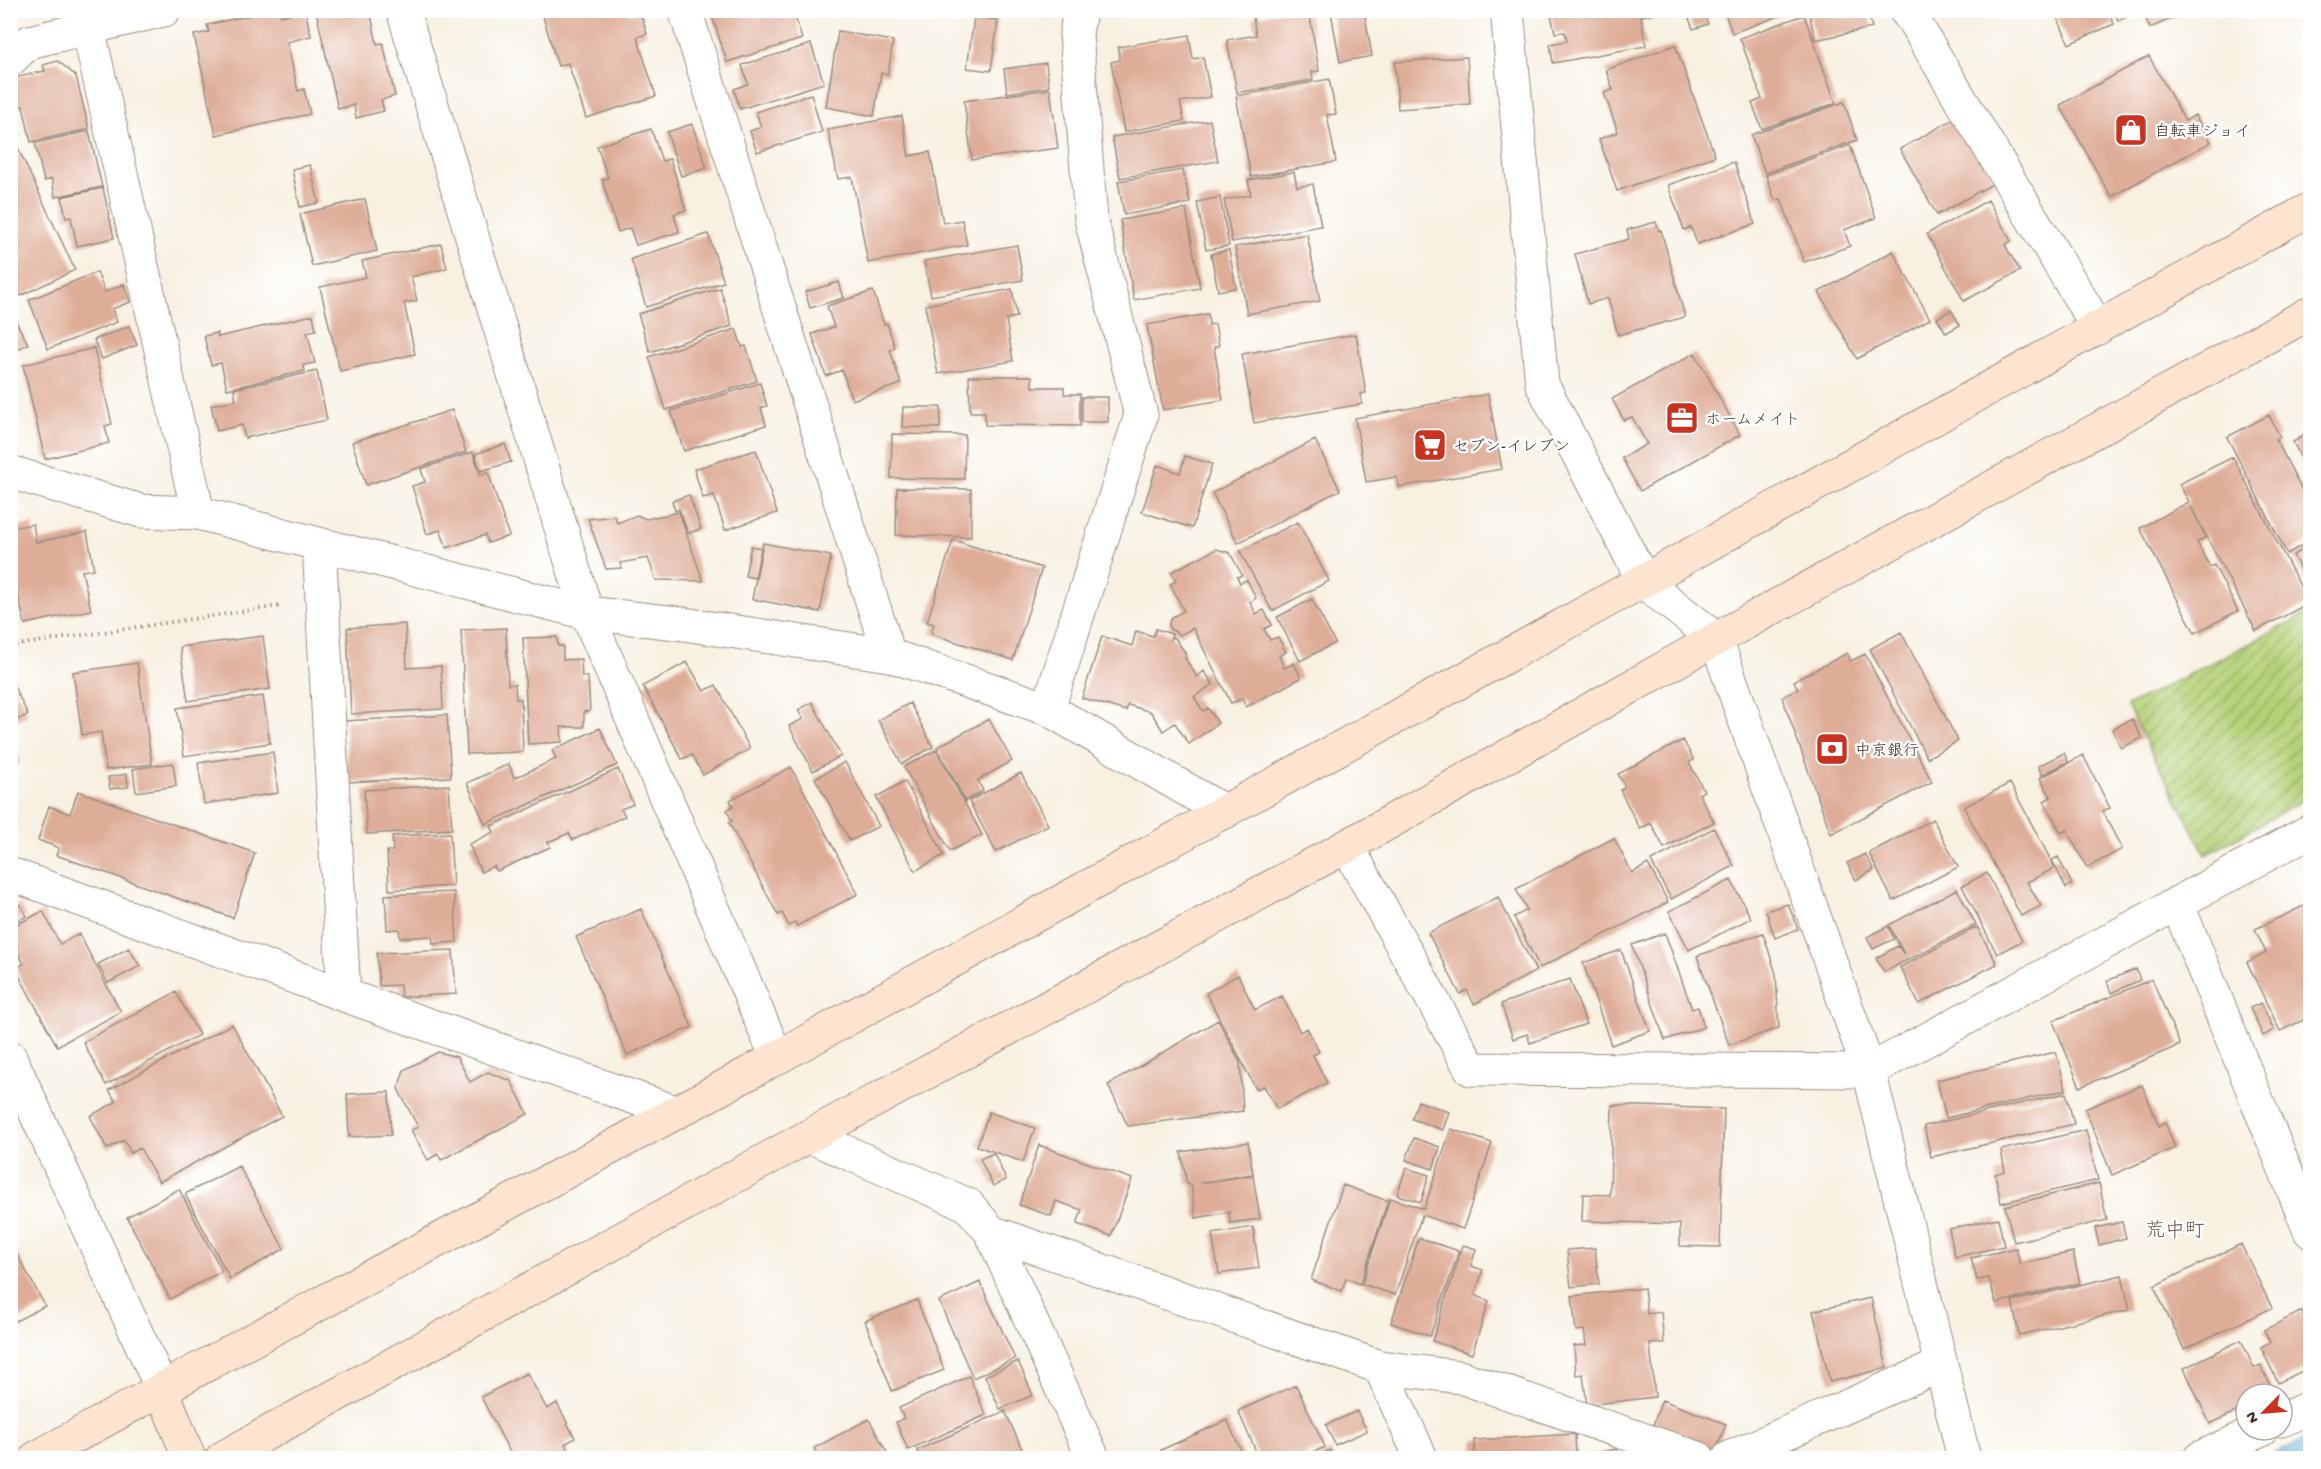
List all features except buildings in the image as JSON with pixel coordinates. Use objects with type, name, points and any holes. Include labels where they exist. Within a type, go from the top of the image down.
[{"type":"street","points":[[17,44],[164,10]]},
{"type":"street","points":[[403,10],[587,613],[777,1058]]},
{"type":"street","points":[[685,10],[889,655]]},
{"type":"street","points":[[1048,709],[1141,415],[1091,219],[1076,34],[1080,10]]},
{"type":"street","points":[[1507,10],[1542,384],[1644,582],[1716,639],[1869,1071],[1964,1458]]},
{"type":"street","points":[[1905,10],[2098,328]]},
{"type":"street","points":[[88,28],[198,513]]},
{"type":"street","points":[[36,1458],[777,1058],[1644,582],[2310,209]]},
{"type":"street","points":[[222,1458],[809,1136],[1347,846],[1716,639],[2310,313]]},
{"type":"street","points":[[10,472],[141,511],[198,513],[587,613],[677,623],[889,655],[1048,709],[1225,812]]},
{"type":"street","points":[[319,544],[344,995]]},
{"type":"street","points":[[1347,846],[1471,1069],[1869,1071],[2310,831]]},
{"type":"street","points":[[10,874],[675,1112]]},
{"type":"street","points":[[2177,903],[2310,1231]]},
{"type":"street","points":[[10,1057],[162,1389],[189,1458]]},
{"type":"street","points":[[809,1136],[968,1205],[991,1232],[1093,1458]]},
{"type":"street","points":[[991,1232],[1380,1367],[1460,1377],[1698,1458]]},
{"type":"street","points":[[1729,1458],[1941,1365]]},
{"type":"street","points":[[1380,1367],[1421,1458]]},
{"type":"street","points":[[2294,1414],[2310,1407]]},
{"type":"street","points":[[2200,1458],[2235,1442]]},
{"type":"path","points":[[10,646],[322,600]]},
{"type":"green space","points":[[2310,612],[2310,796],[2206,855],[2127,706]]},
{"type":"water","points":[[2310,1437],[2310,1458],[2264,1458]]},
{"type":"place","name":"自転車ジョイ","points":[[2131,130]]},
{"type":"place","name":"ホームメイト","points":[[1682,418]]},
{"type":"place","name":"セブン-イレブン","points":[[1430,445]]},
{"type":"place","name":"中京銀行","points":[[1832,749]]},
{"type":"district","name":"荒中町","points":[[2175,1229]]}]
